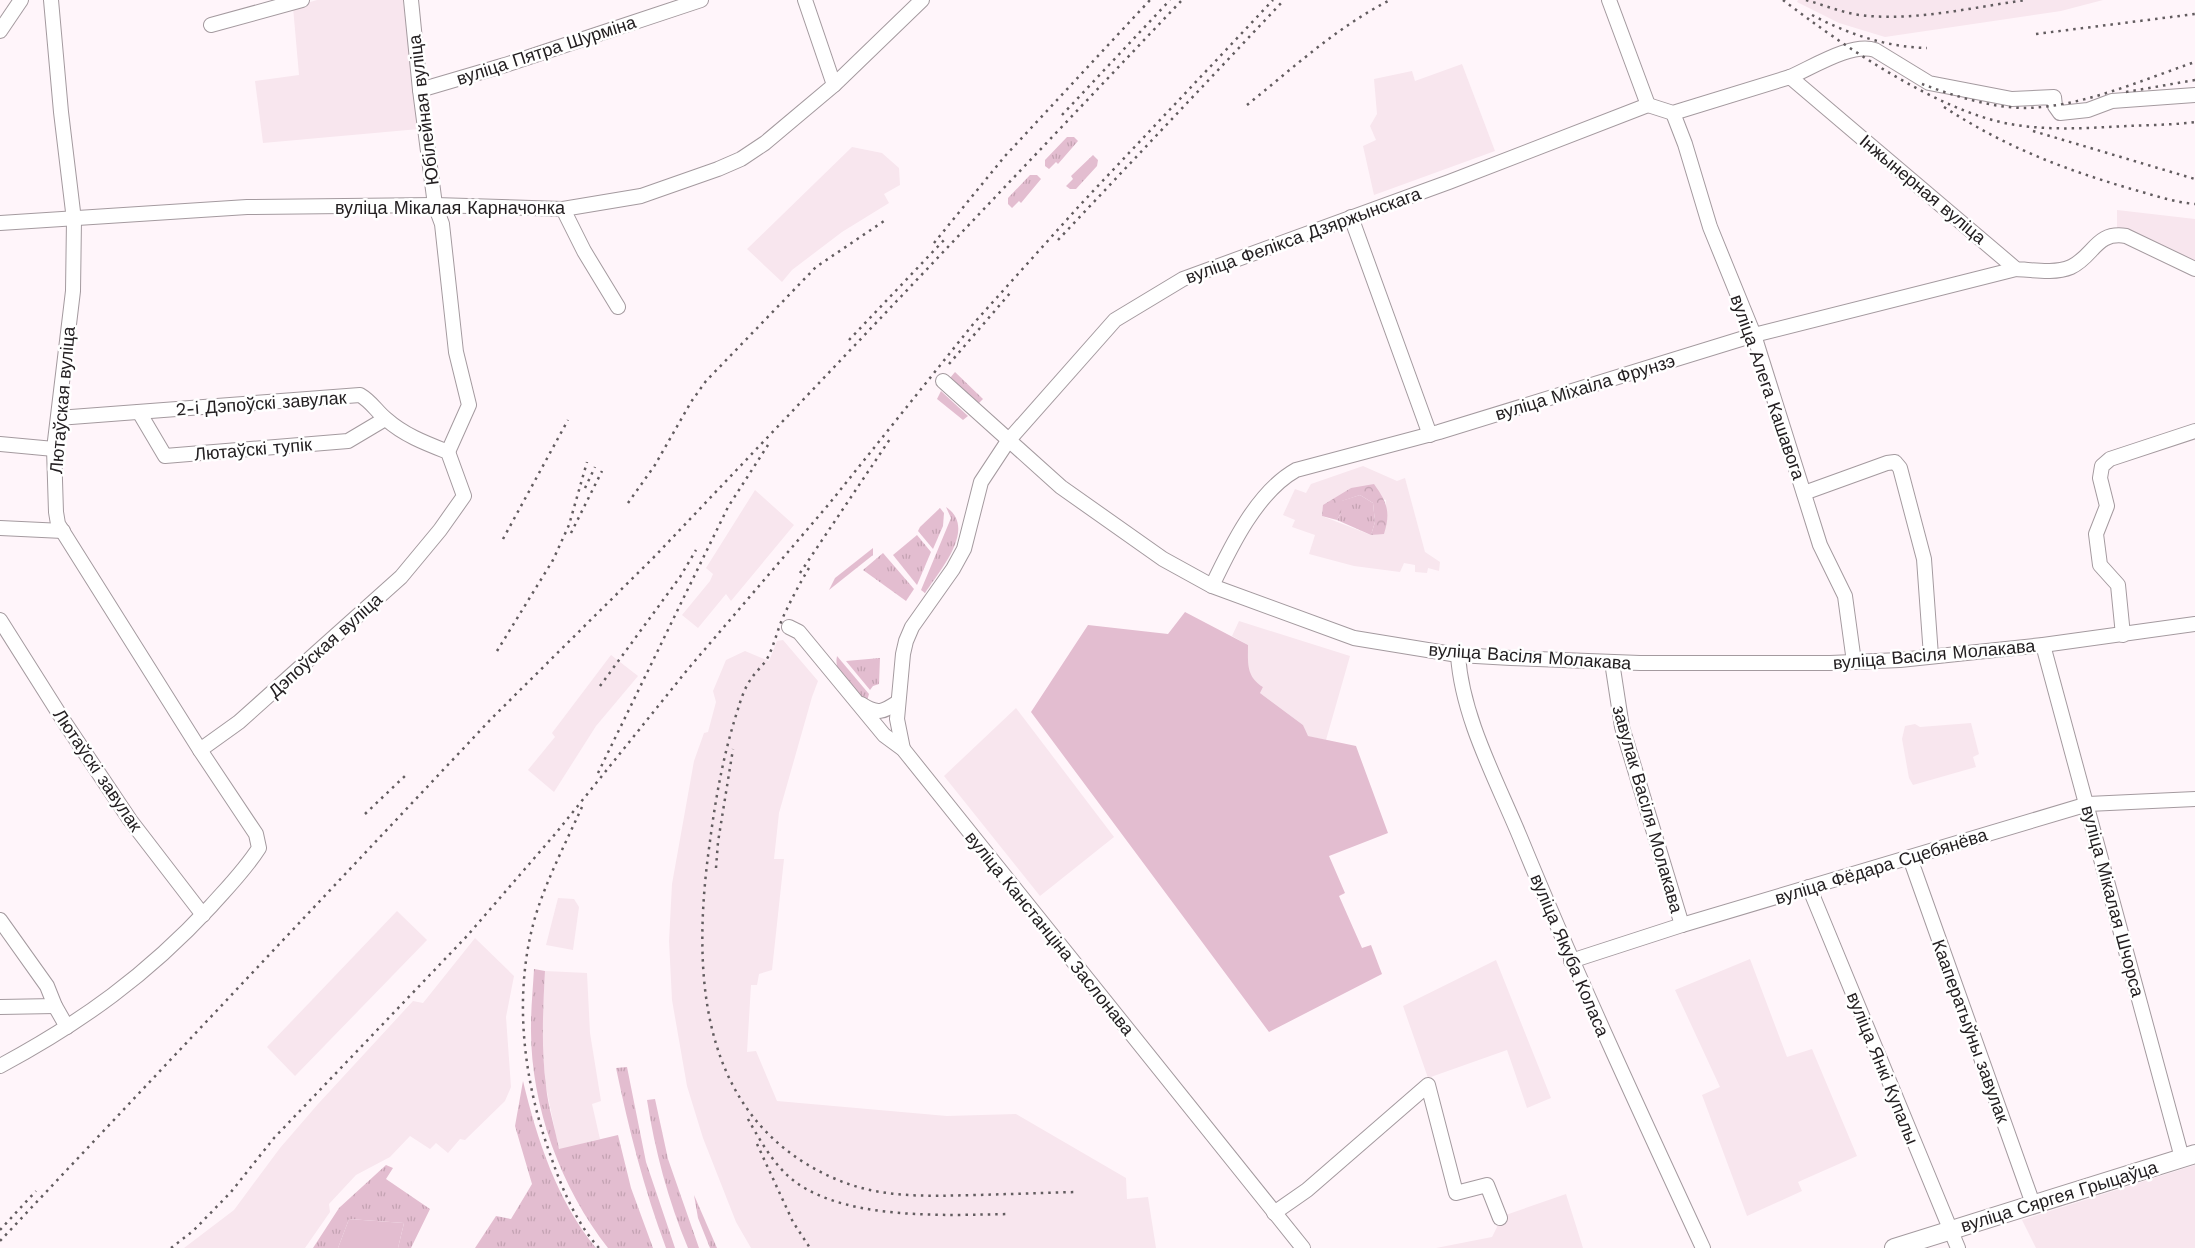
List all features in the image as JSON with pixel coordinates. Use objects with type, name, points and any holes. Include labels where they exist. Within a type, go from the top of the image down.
[{"type":"main road","name":"вуліца Сяргея Грыцаўца","points":[[1894,1248],[2188,1156]]},
{"type":"street","points":[[0,31],[21,0]]},
{"type":"street","name":"Лютаўская вуліца","points":[[51,0],[61,112],[74,220],[73,291],[54,450],[56,512],[63,531],[200,750],[256,834],[259,848],[247,867],[202,915]]},
{"type":"street","points":[[210,25],[302,0]]},
{"type":"street","points":[[411,2],[425,0]]},
{"type":"street","name":"вуліца Пятра Шурміна","points":[[420,90],[505,65],[701,0]]},
{"type":"street","points":[[805,0],[834,85]]},
{"type":"street","name":"вуліца Мікалая Карначонка","points":[[0,224],[247,207],[435,205],[563,209],[641,196],[718,169],[741,159],[765,143],[834,85],[922,0]]},
{"type":"street","points":[[1609,0],[1648,105],[1673,113],[1790,77],[1853,48],[1865,46],[1930,83],[2012,99],[2054,96],[2055,106],[2060,113],[2088,110],[2112,101],[2195,94]]},
{"type":"street","name":"Юбілейная вуліца","points":[[411,2],[435,205],[442,224],[456,352],[469,405],[448,452]]},
{"type":"street","name":"Інжынерная вуліца","points":[[1790,77],[2016,269]]},
{"type":"street","name":"вуліца Фелікса Дзяржынскага","points":[[903,749],[898,733],[898,702],[902,654],[912,627],[953,569],[964,549],[981,482],[1008,441],[1115,320],[1182,279],[1449,182],[1648,105]]},
{"type":"street","name":"вуліца Алега Кашавога","points":[[1673,113],[1685,144],[1710,227],[1754,335],[1820,545],[1845,596],[1854,662]]},
{"type":"street","points":[[563,209],[584,251],[618,307]]},
{"type":"street","points":[[1351,217],[1430,435]]},
{"type":"street","points":[[2016,269],[2064,270],[2080,261],[2104,237],[2114,234],[2126,236],[2195,269]]},
{"type":"street","name":"вуліца Міхаіла Фрунзэ","points":[[1212,586],[1251,515],[1267,491],[1282,478],[1296,470],[1430,435],[1754,335],[2016,269]]},
{"type":"street","name":"вуліца Васіля Молакава","points":[[943,381],[1060,487],[1163,559],[1212,586],[1354,638],[1458,654],[1612,662],[1729,664],[1854,662],[2043,645],[2195,624]]},
{"type":"street","name":"2-і Дэпоўскі завулак","points":[[58,418],[360,395],[372,402],[385,419],[416,440],[448,452]]},
{"type":"street","name":"Лютаўскі тупік","points":[[139,412],[165,456],[348,441],[385,419]]},
{"type":"street","points":[[2123,634],[2118,585],[2100,565],[2096,534],[2107,506],[2100,478],[2102,466],[2110,458],[2195,431]]},
{"type":"street","points":[[0,444],[54,450]]},
{"type":"street","name":"Дэпоўская вуліца","points":[[200,750],[239,722],[400,577],[440,530],[464,496],[448,452]]},
{"type":"street","points":[[1804,493],[1886,463],[1896,462],[1900,468],[1924,559],[1931,656]]},
{"type":"street","points":[[0,528],[63,531]]},
{"type":"street","name":"Лютаўскі завулак","points":[[0,620],[65,723],[125,812],[202,915]]},
{"type":"street","name":"вуліца Канстанціна Заслонава","points":[[789,627],[799,632],[860,703],[884,735],[903,749],[1303,1248]]},
{"type":"street","name":"вуліца Мікалая Шчорса","points":[[2043,645],[2188,1156]]},
{"type":"street","name":"вуліца Якуба Коласа","points":[[1458,654],[1465,698],[1571,961],[1704,1248]]},
{"type":"street","name":"завулак Васіля Молакава","points":[[1612,662],[1622,727],[1682,925]]},
{"type":"street","points":[[860,703],[877,712],[889,710],[898,702]]},
{"type":"street","name":"вуліца Фёдара Сцебянёва","points":[[1571,961],[1682,925],[2088,804],[2195,799]]},
{"type":"street","name":"Кааператыўны завулак","points":[[1910,858],[2033,1204]]},
{"type":"street","name":"вуліца Янкі Купалы","points":[[1809,887],[1958,1248]]},
{"type":"street","points":[[0,1066],[90,1014],[172,947],[202,915]]},
{"type":"street","points":[[0,920],[47,986],[54,1006],[67,1028]]},
{"type":"street","points":[[0,1007],[54,1006]]},
{"type":"street","points":[[1274,1213],[1308,1190],[1428,1085],[1456,1193],[1487,1185],[1500,1218]]},
{"type":"shaded area","points":[[317,0],[403,0],[419,129],[263,143],[255,81],[299,75],[293,7]]},
{"type":"shaded area","points":[[1798,0],[2103,0],[2061,11],[1885,37],[1839,23],[1797,2]]},
{"type":"shaded area","points":[[1462,64],[1495,151],[1374,195],[1363,146],[1376,140],[1370,126],[1377,114],[1374,79],[1412,71],[1415,81]]},
{"type":"shaded area","points":[[852,147],[882,153],[899,168],[900,185],[884,194],[889,203],[842,232],[792,270],[782,282],[747,249]]},
{"type":"shaded area","points":[[2117,210],[2195,219],[2195,264],[2117,229]]},
{"type":"shaded area","points":[[1363,466],[1397,481],[1405,478],[1425,552],[1440,562],[1439,571],[1428,568],[1427,573],[1415,572],[1415,565],[1404,563],[1400,572],[1354,566],[1309,554],[1315,535],[1292,527],[1295,520],[1283,515],[1295,489],[1306,493],[1311,484]],"holes":[[[1351,488],[1386,500],[1384,533],[1371,535],[1322,516]]]},
{"type":"shaded area","points":[[755,490],[794,525],[731,601],[726,594],[698,628],[682,615],[710,581],[713,574],[706,568]]},
{"type":"shaded area","points":[[1239,621],[1350,656],[1326,740],[1307,736],[1303,725],[1260,693],[1263,687],[1255,682],[1248,672],[1248,645],[1232,636]]},
{"type":"shaded area","points":[[783,640],[818,681],[779,813],[774,859],[784,859],[772,970],[759,974],[757,985],[751,985],[747,1052],[756,1051],[777,1101],[947,1116],[1016,1114],[1126,1178],[1127,1199],[1148,1197],[1156,1248],[751,1248],[736,1222],[703,1138],[687,1086],[672,1000],[669,941],[672,884],[694,761],[704,733],[708,732],[716,702],[713,691],[726,660],[745,651],[769,661],[777,641]]},
{"type":"shaded area","points":[[611,655],[638,676],[596,726],[554,792],[528,770],[555,737],[552,733]]},
{"type":"shaded area","points":[[1016,708],[1114,837],[1040,896],[944,776]]},
{"type":"shaded area","points":[[1971,723],[1979,754],[1973,757],[1976,767],[1913,785],[1909,778],[1902,739],[1905,726],[1915,724],[1920,727]]},
{"type":"shaded area","points":[[558,898],[574,899],[579,907],[573,950],[546,945]]},
{"type":"shaded area","points":[[397,911],[427,940],[295,1076],[267,1047]]},
{"type":"shaded area","points":[[475,938],[514,976],[506,1017],[511,1087],[505,1101],[465,1140],[460,1139],[448,1153],[436,1143],[430,1149],[410,1136],[390,1157],[356,1175],[329,1204],[330,1212],[305,1248],[184,1248],[234,1210],[280,1148],[318,1104],[413,1001],[423,1003]]},
{"type":"shaded area","points":[[1750,959],[1787,1057],[1812,1049],[1857,1156],[1798,1182],[1802,1191],[1747,1216],[1702,1095],[1720,1087],[1675,990]]},
{"type":"shaded area","points":[[1496,960],[1551,1098],[1527,1108],[1507,1050],[1428,1078],[1403,1006]]},
{"type":"shaded area","points":[[545,971],[587,973],[590,1033],[601,1101],[592,1104],[600,1139],[559,1150],[546,1087],[543,1055],[542,1029]]},
{"type":"shaded area","points":[[2195,1165],[2195,1248],[2036,1248],[2022,1220]]},
{"type":"shaded area","points":[[1566,1194],[1583,1248],[1436,1248],[1492,1237],[1497,1227],[1494,1219]]},
{"type":"green space","points":[[1067,137],[1074,137],[1078,141],[1058,164],[1056,162],[1049,169],[1045,166],[1045,160]]},
{"type":"green space","points":[[1093,155],[1098,160],[1097,166],[1076,189],[1070,189],[1066,186],[1073,179],[1071,176]]},
{"type":"green space","points":[[1030,175],[1037,175],[1041,179],[1021,203],[1019,201],[1012,208],[1008,204],[1008,198]]},
{"type":"green space","points":[[955,372],[983,399],[978,404],[950,378]]},
{"type":"green space","points":[[941,391],[968,416],[963,420],[937,399]]},
{"type":"green space","points":[[1374,484],[1385,502],[1387,519],[1384,534],[1371,535],[1375,522],[1373,503],[1360,495],[1342,501],[1341,513],[1337,520],[1322,516],[1323,505],[1351,488]]},
{"type":"green space","points":[[1360,495],[1373,503],[1375,522],[1371,535],[1337,520],[1341,513],[1341,501]]},
{"type":"green space","points":[[946,507],[955,516],[958,526],[957,538],[953,550],[925,593],[921,590],[951,518]]},
{"type":"green space","points":[[940,508],[944,513],[943,526],[933,549],[918,531]]},
{"type":"green space","points":[[917,535],[931,552],[917,585],[893,555]]},
{"type":"green space","points":[[873,548],[873,555],[829,590],[835,578]]},
{"type":"green space","points":[[883,553],[914,589],[906,601],[863,570]]},
{"type":"green space","points":[[1185,612],[1248,645],[1249,669],[1253,678],[1263,687],[1260,693],[1303,725],[1308,736],[1356,746],[1388,833],[1329,856],[1345,893],[1339,896],[1362,948],[1371,945],[1382,974],[1269,1032],[1031,712],[1088,625],[1168,634]]},
{"type":"green space","points":[[837,656],[869,694],[867,701],[855,694],[845,683],[838,670]]},
{"type":"green space","points":[[880,658],[879,684],[873,686],[870,690],[846,661]]},
{"type":"green space","points":[[534,969],[545,971],[544,1071],[548,1102],[559,1149],[618,1135],[631,1188],[653,1248],[608,1248],[591,1224],[562,1172],[542,1114],[536,1085],[531,1026]]},
{"type":"green space","points":[[627,1067],[646,1162],[675,1248],[666,1248],[651,1204],[626,1114],[616,1068]]},
{"type":"green space","points":[[523,1081],[542,1147],[559,1190],[582,1230],[596,1248],[475,1248],[496,1216],[511,1219],[532,1184],[515,1126]]},
{"type":"green space","points":[[655,1099],[668,1159],[699,1248],[688,1248],[668,1194],[658,1157],[647,1100]]},
{"type":"green space","points":[[386,1165],[393,1168],[386,1179],[430,1209],[411,1248],[398,1248],[404,1223],[349,1219],[338,1248],[313,1248],[339,1208]]},
{"type":"green space","points":[[694,1195],[717,1248],[710,1248],[698,1218]]},
{"type":"green space","points":[[349,1219],[404,1223],[398,1248],[338,1248]]},
{"type":"railway","points":[[934,243],[1005,156],[1150,0]]},
{"type":"railway","points":[[1062,115],[1170,0]]},
{"type":"railway","points":[[0,1241],[492,718],[656,555],[1182,0]]},
{"type":"railway","points":[[171,1248],[193,1231],[231,1192],[274,1138],[467,936],[556,833],[688,669],[829,504],[974,323],[1080,205],[1273,0]]},
{"type":"railway","points":[[1058,240],[1284,0]]},
{"type":"railway","points":[[1247,105],[1334,35],[1390,0]]},
{"type":"railway","points":[[1783,0],[1833,37],[1891,74],[1922,91],[1982,117],[2010,124],[2054,128],[2161,125],[2195,122]]},
{"type":"railway","points":[[1806,0],[1853,14],[1889,17],[1928,15],[2026,0]]},
{"type":"railway","points":[[2036,34],[2195,14]]},
{"type":"railway","points":[[1812,15],[1853,34],[1897,45],[1927,48]]},
{"type":"railway","points":[[1922,84],[1987,104],[2026,108],[2069,103],[2090,98],[2195,62]]},
{"type":"railway","points":[[2126,92],[2195,80]]},
{"type":"railway","points":[[1944,107],[1988,133],[2056,164],[2153,195],[2178,202],[2195,204]]},
{"type":"railway","points":[[2033,131],[2195,179]]},
{"type":"railway","points":[[628,503],[655,465],[691,402],[706,381],[816,267],[884,221]]},
{"type":"railway","points":[[849,340],[944,240]]},
{"type":"railway","points":[[949,364],[1011,292]]},
{"type":"railway","points":[[503,539],[568,420]]},
{"type":"railway","points":[[800,573],[890,439]]},
{"type":"railway","points":[[598,773],[728,507],[768,445]]},
{"type":"railway","points":[[497,651],[553,560],[569,525],[587,462]]},
{"type":"railway","points":[[585,488],[595,467]]},
{"type":"railway","points":[[571,533],[602,471]]},
{"type":"railway","points":[[600,686],[680,577],[696,550]]},
{"type":"railway","points":[[809,568],[785,613],[768,657],[755,673],[743,693],[729,741],[715,807],[704,889],[702,938],[705,987],[713,1033],[729,1077],[753,1116],[786,1150],[831,1177],[849,1184],[885,1193],[921,1196],[1075,1192]]},
{"type":"railway","points":[[716,868],[718,842],[733,749]]},
{"type":"railway","points":[[365,814],[407,774]]},
{"type":"railway","points":[[582,807],[548,882],[538,908],[530,938],[523,1000],[524,1032],[533,1094],[540,1125],[550,1154],[576,1216],[599,1248]]},
{"type":"railway","points":[[748,1119],[769,1154],[785,1173],[806,1189],[832,1200],[861,1208],[892,1212],[955,1215],[1010,1214]]},
{"type":"railway","points":[[757,1144],[793,1222],[810,1248]]},
{"type":"railway","points":[[0,1230],[36,1191]]}]
